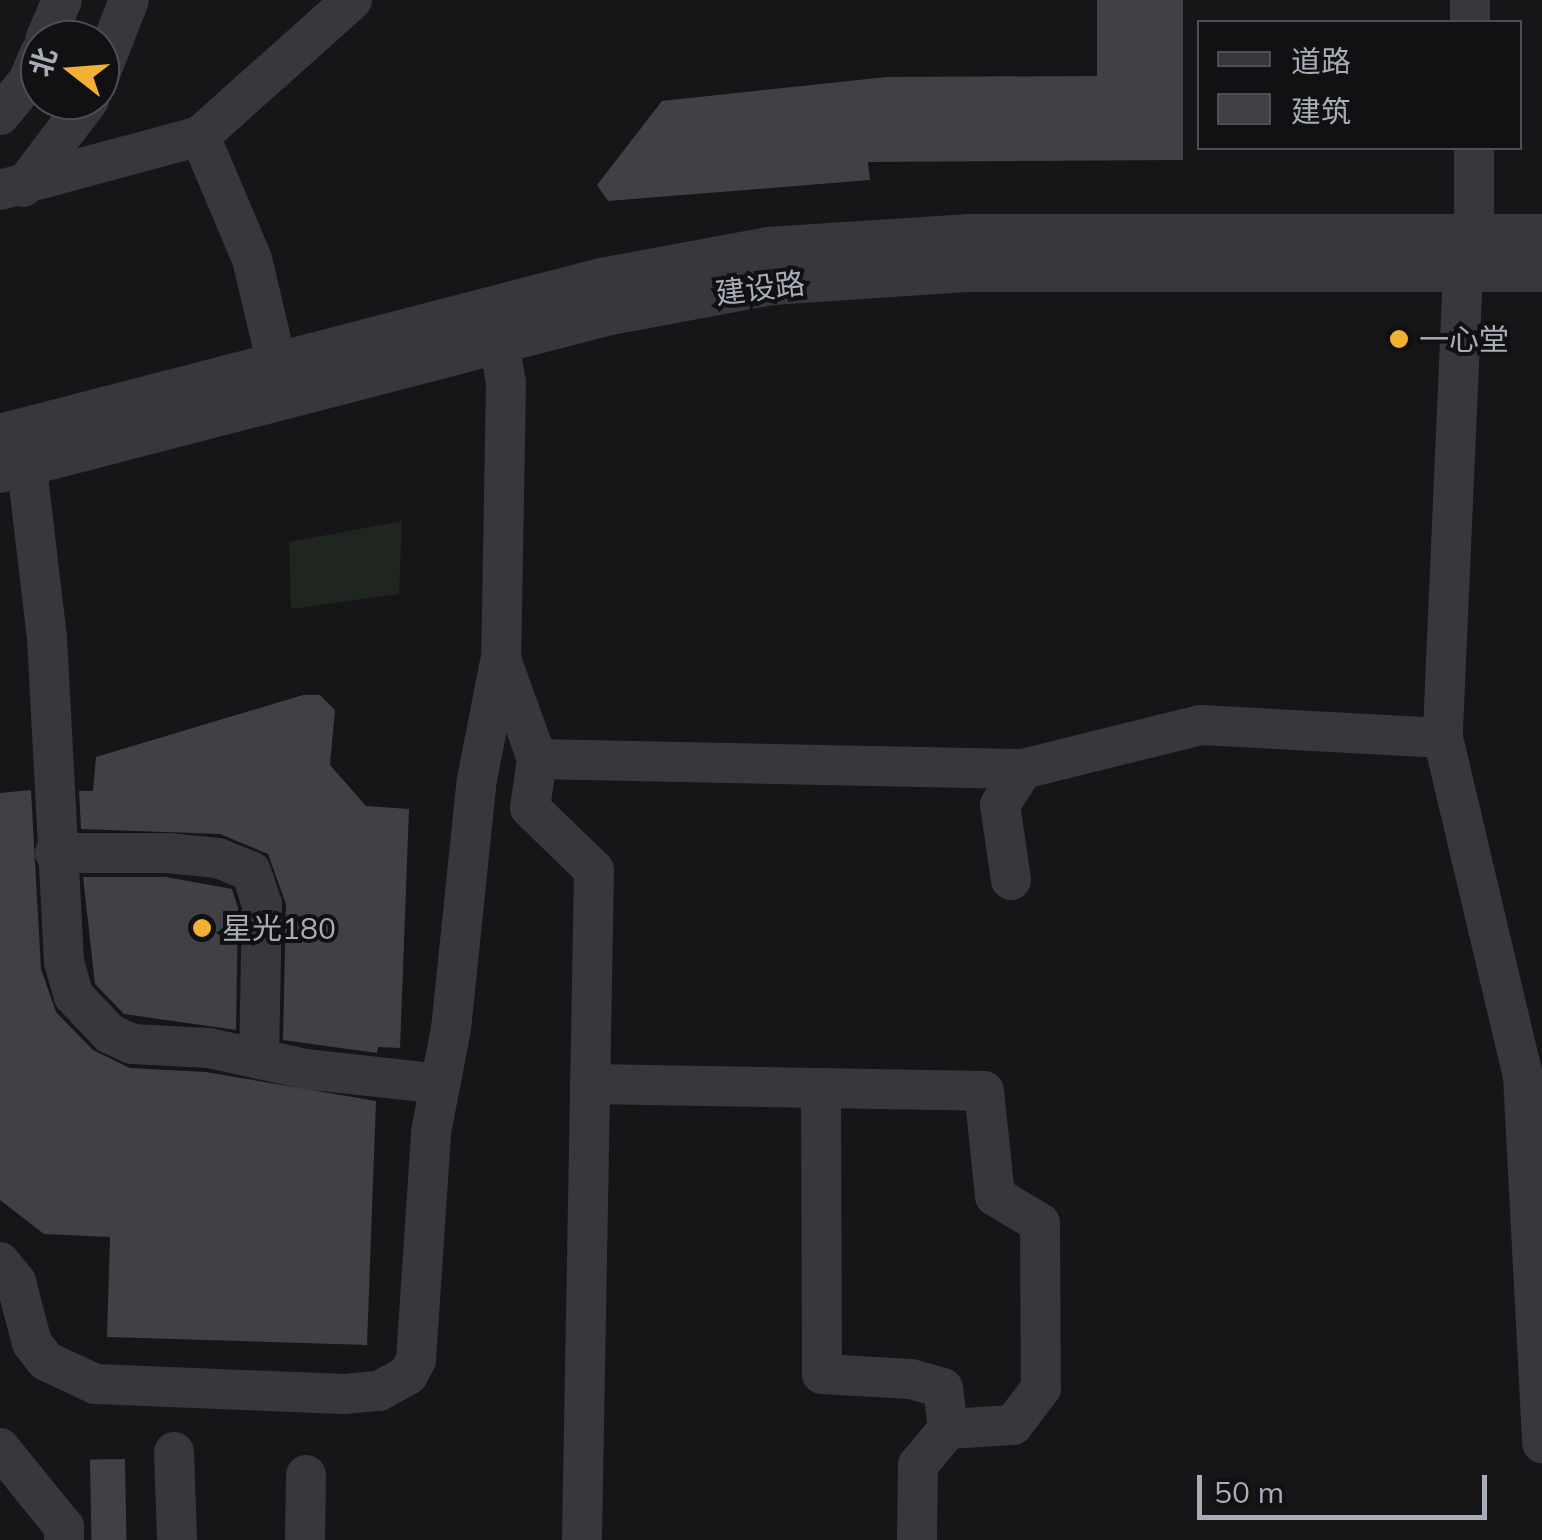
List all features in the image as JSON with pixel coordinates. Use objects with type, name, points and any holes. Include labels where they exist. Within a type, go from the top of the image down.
[{"type":"street","points":[[308,40],[309,0]]},
{"type":"street","points":[[11,188],[200,136],[352,0]]},
{"type":"street","points":[[0,116],[20,92]]},
{"type":"street","points":[[11,188],[71,120]]},
{"type":"street","points":[[200,136],[252,259],[277,365]]},
{"type":"street","points":[[1474,150],[1442,738],[1524,1076],[1542,1444]]},
{"type":"street","name":"建设路","points":[[0,434],[602,278],[768,248],[970,234],[1469,253],[1542,272]]},
{"type":"street","name":"建设路","points":[[13,470],[498,343],[691,298],[858,277],[1469,253],[1542,234]]},
{"type":"street","points":[[0,1262],[16,1282],[32,1344],[46,1361],[94,1384],[344,1394],[395,1386],[416,1360],[431,1132],[469,906],[478,778],[501,658],[506,382],[498,343]]},
{"type":"street","points":[[13,470],[47,637],[55,853],[67,980],[84,1009],[110,1034],[132,1044],[440,1084]]},
{"type":"street","points":[[501,658],[537,759],[530,808],[594,870],[582,1540]]},
{"type":"street","points":[[537,759],[1023,769],[1201,725],[1442,738]]},
{"type":"street","points":[[1011,880],[1000,805],[1023,769]]},
{"type":"street","points":[[55,853],[184,855],[251,871],[262,904],[260,1059]]},
{"type":"street","points":[[590,1084],[984,1091],[996,1196],[1040,1224],[1041,1388],[1013,1426],[948,1430],[918,1465],[916,1540]]},
{"type":"street","points":[[821,1088],[822,1374],[910,1379],[943,1388],[948,1430]]},
{"type":"street","points":[[0,1448],[10,1469],[64,1527],[64,1540]]},
{"type":"street","points":[[174,1452],[176,1540]]},
{"type":"street","points":[[304,1540],[306,1476]]},
{"type":"shaded area","points":[[402,521],[399,594],[291,609],[289,542]]},
{"type":"building","points":[[1097,0],[1183,0],[1183,160],[868,162],[870,180],[608,201],[597,185],[662,101],[886,77],[1097,76]]},
{"type":"building","points":[[303,695],[320,695],[335,710],[330,765],[366,806],[409,809],[400,1048],[378,1047],[377,1053],[283,1040],[286,904],[268,854],[220,834],[81,829],[79,791],[93,791],[96,757]]},
{"type":"building","points":[[31,790],[41,969],[56,1012],[93,1050],[130,1068],[206,1072],[376,1101],[367,1345],[107,1337],[110,1237],[44,1234],[0,1200],[0,793]]},
{"type":"building","points":[[83,877],[166,877],[232,889],[238,908],[236,1030],[124,1014],[95,984]]},
{"type":"building","points":[[125,1459],[126,1540],[91,1540],[90,1460]]},
{"type":"place","name":"一心堂","points":[[1399,339]]},
{"type":"place","name":"星光180","points":[[202,928]]}]
